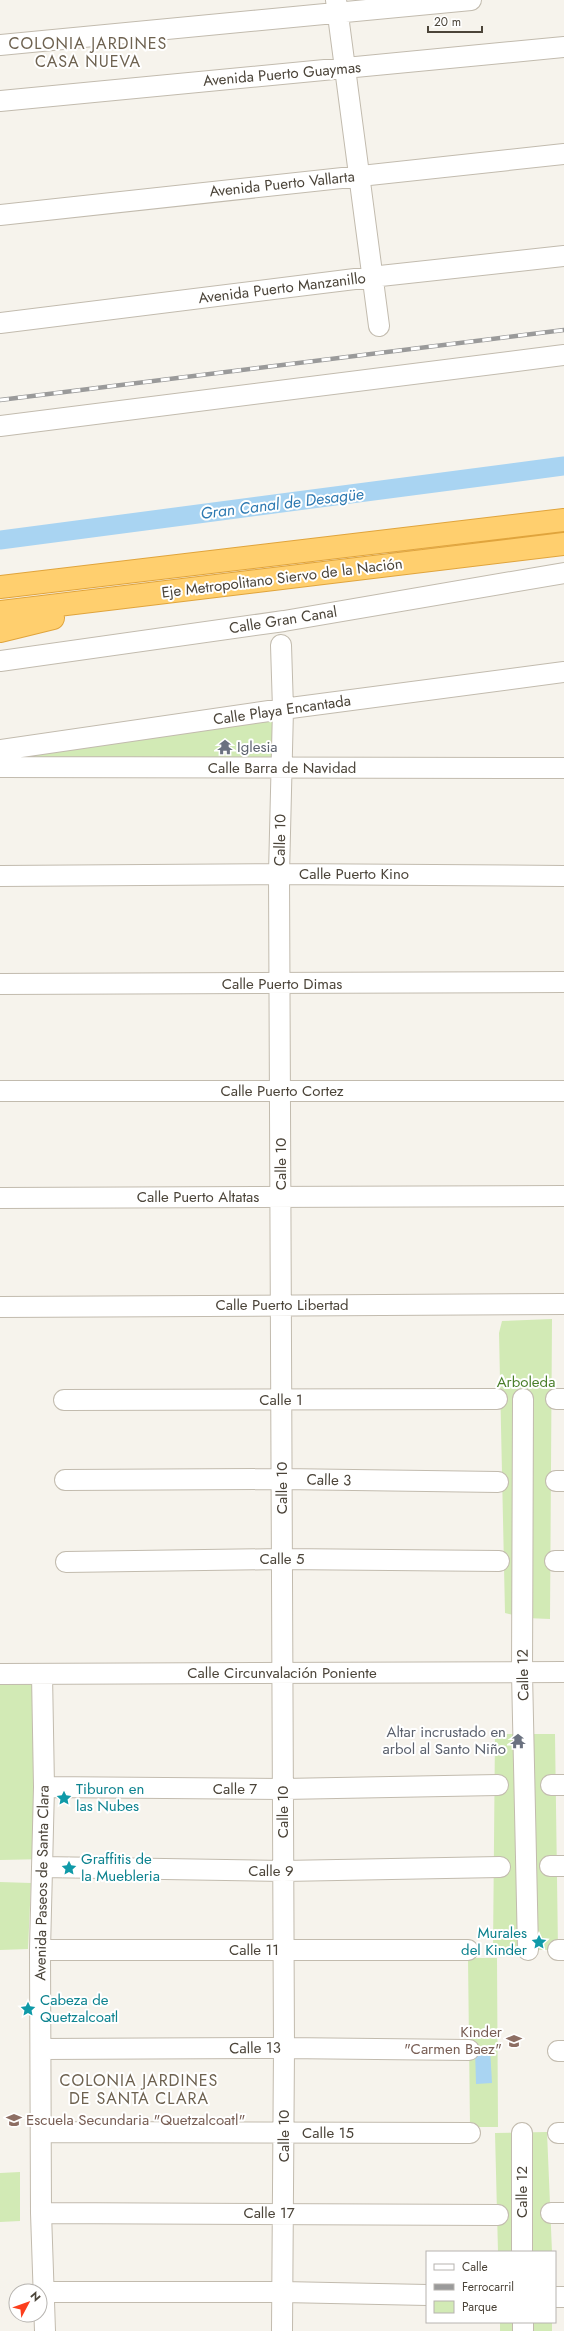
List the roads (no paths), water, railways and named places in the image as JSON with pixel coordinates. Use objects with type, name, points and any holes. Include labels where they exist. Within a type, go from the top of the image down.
[{"type":"highway","name":"Eje Metropolitano Siervo de la Nación","points":[[0,587],[564,520]]},
{"type":"highway","name":"Eje Metropolitano Siervo de la Nación","points":[[0,612],[564,544]]},
{"type":"highway","points":[[0,631],[73,612],[107,598]]},
{"type":"street","points":[[0,45],[337,7],[471,0]]},
{"type":"street","points":[[337,7],[378,326]]},
{"type":"street","name":"Avenida Puerto Guaymas","points":[[0,101],[564,47]]},
{"type":"street","name":"Avenida Puerto Vallarta","points":[[0,215],[564,154]]},
{"type":"street","name":"Avenida Puerto Manzanillo","points":[[0,323],[371,277],[564,256]]},
{"type":"street","points":[[0,426],[564,355]]},
{"type":"street","name":"Calle Gran Canal","points":[[0,661],[284,621],[564,572]]},
{"type":"street","name":"Calle 10","points":[[281,645],[283,709],[279,874],[281,1091],[280,1400],[282,1479],[284,2048],[282,2331]]},
{"type":"street","name":"Calle Playa Encantada","points":[[0,750],[283,709],[564,672]]},
{"type":"street","name":"Calle Barra de Navidad","points":[[0,767],[564,768]]},
{"type":"street","name":"Calle Puerto Kino","points":[[0,876],[279,874],[564,876]]},
{"type":"street","name":"Calle Puerto Dimas","points":[[0,984],[564,982]]},
{"type":"street","name":"Calle Puerto Cortez","points":[[0,1091],[564,1091]]},
{"type":"street","name":"Calle Puerto Altatas","points":[[0,1198],[564,1196]]},
{"type":"street","name":"Calle Puerto Libertad","points":[[0,1307],[564,1304]]},
{"type":"street","name":"Calle 1","points":[[64,1400],[497,1399]]},
{"type":"street","name":"Calle 12","points":[[523,1399],[522,1673],[528,1950]]},
{"type":"street","name":"Calle 3","points":[[65,1480],[282,1479],[498,1482]]},
{"type":"street","name":"Calle 5","points":[[66,1562],[282,1559],[499,1561]]},
{"type":"street","name":"Calle Circunvalación Poniente","points":[[0,1674],[564,1672]]},
{"type":"street","name":"Avenida Paseos de Santa Clara","points":[[42,1674],[44,1788],[40,1950],[42,2132],[41,2213],[44,2283]]},
{"type":"street","name":"Calle 7","points":[[44,1788],[283,1789],[498,1785]]},
{"type":"street","name":"Calle 9","points":[[42,1867],[283,1871],[500,1867]]},
{"type":"street","name":"Calle 11","points":[[40,1950],[468,1950]]},
{"type":"street","name":"Calle 13","points":[[41,2049],[284,2048],[469,2050]]},
{"type":"street","name":"Calle 15","points":[[42,2132],[470,2133]]},
{"type":"street","name":"Calle 12","points":[[522,2133],[522,2251]]},
{"type":"street","name":"Calle 17","points":[[41,2213],[498,2215]]},
{"type":"street","points":[[48,2292],[283,2292],[426,2295]]},
{"type":"water","points":[[490,2048],[492,2083],[476,2084],[475,2049]]},
{"type":"waterway","name":"Gran Canal de Desagüe","points":[[0,540],[564,466]]},
{"type":"railway","points":[[0,400],[564,330]]},
{"type":"place","name":"Iglesia","points":[[225,747]]},
{"type":"place","name":"Altar incrustado en arbol al Santo Niño","points":[[518,1741]]},
{"type":"place","name":"Tiburon en las Nubes","points":[[64,1798]]},
{"type":"place","name":"Graffitis de la Muebleria","points":[[69,1868]]},
{"type":"place","name":"Murales del Kinder","points":[[539,1942]]},
{"type":"place","name":"Cabeza de Quetzalcoatl","points":[[28,2009]]},
{"type":"place","name":"Kinder \"Carmen Baez\"","points":[[514,2041]]},
{"type":"place","name":"Escuela Secundaria \"Quetzalcoatl\"","points":[[14,2120]]},
{"type":"district","name":"COLONIA JARDINES CASA NUEVA","points":[[88,52]]},
{"type":"district","name":"COLONIA JARDINES DE SANTA CLARA","points":[[139,2089]]},
{"type":"park label","name":"Arboleda","points":[[526,1382]]}]
